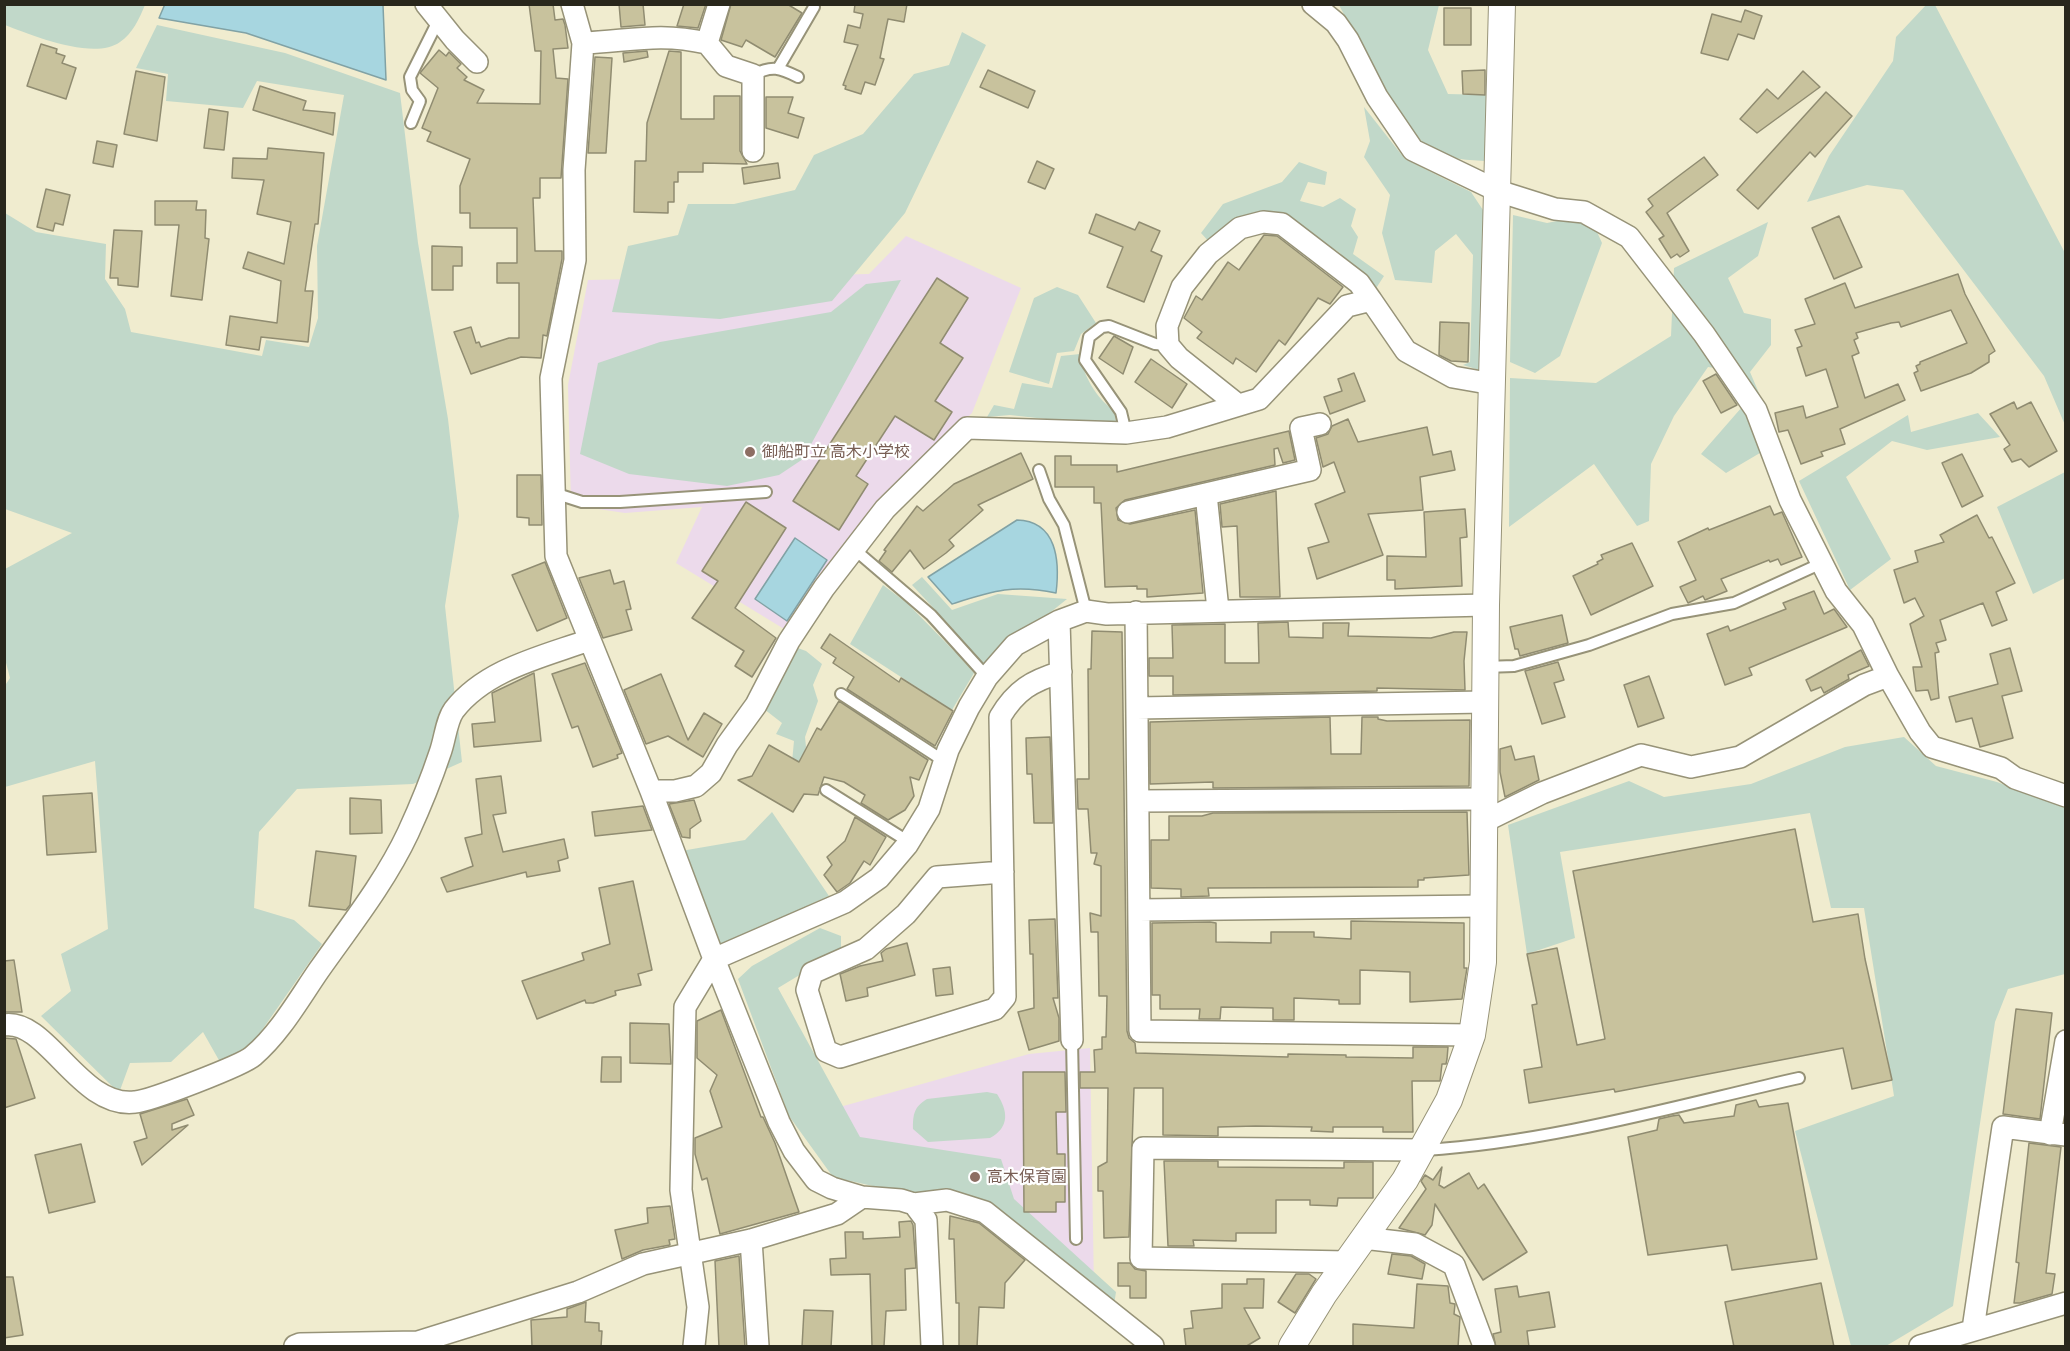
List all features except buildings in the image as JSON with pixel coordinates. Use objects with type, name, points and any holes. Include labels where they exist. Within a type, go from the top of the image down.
[{"type":"street","points":[[572,4],[583,43],[576,115],[575,260],[551,378],[556,556],[651,791],[714,959],[779,1122],[794,1151],[816,1180],[845,1194],[901,1200],[914,1204],[947,1200],[985,1212],[1153,1347]]},
{"type":"street","points":[[707,43],[719,4]]},
{"type":"street","points":[[1313,4],[1336,23],[1348,40],[1377,98],[1413,150],[1498,191],[1556,208],[1584,212],[1629,237],[1704,334],[1756,410],[1790,500],[1836,591],[1863,625],[1888,676],[1920,732],[1932,747],[2001,768],[2014,778],[2066,796]]},
{"type":"street","points":[[1292,1347],[1347,1262],[1405,1180],[1449,1100],[1472,1035],[1483,962],[1486,605],[1502,4]]},
{"type":"street","points":[[432,13],[477,62]]},
{"type":"street","points":[[583,43],[618,41],[652,35],[683,37],[707,43],[726,66],[753,75],[753,151]]},
{"type":"street","points":[[1238,405],[1179,358],[1168,345],[1167,326],[1182,287],[1208,254],[1240,228],[1263,222],[1282,224],[1359,283],[1406,351],[1453,377],[1493,384]]},
{"type":"street","points":[[651,791],[675,791],[696,786],[711,773],[727,745],[756,705],[789,641],[824,588],[885,509],[967,428],[1126,433],[1167,427],[1259,399],[1347,306],[1371,300]]},
{"type":"street","points":[[1128,512],[1310,470],[1301,428],[1320,424]]},
{"type":"street","points":[[1206,494],[1218,610]]},
{"type":"street","points":[[694,1347],[698,1307],[688,1253],[681,1190],[685,1007],[714,959],[845,902],[879,878],[909,842],[929,809],[944,761],[987,677],[1015,645],[1059,621],[1086,611],[1107,615],[1136,612],[1486,605]]},
{"type":"street","points":[[1136,612],[1140,1031],[1472,1035]]},
{"type":"street","points":[[1059,621],[1072,1040]]},
{"type":"street","points":[[4,1025],[22,1027],[97,1094],[115,1102],[136,1102],[252,1058],[276,1032],[380,882],[408,834],[440,753],[452,712],[473,690],[501,672],[589,640]]},
{"type":"street","points":[[1003,872],[936,877],[906,914],[866,949],[812,973],[807,990],[826,1050],[840,1058],[995,1009],[1005,997],[1003,872],[1000,717],[1012,697],[1039,679],[1061,672]]},
{"type":"street","points":[[1138,801],[1483,811],[1542,793],[1641,754],[1691,767],[1740,757],[1864,685],[1888,676]]},
{"type":"street","points":[[1137,708],[1485,702]]},
{"type":"street","points":[[1139,910],[1483,906]]},
{"type":"street","points":[[1973,1329],[2003,1127],[2058,1135],[2066,1041]]},
{"type":"street","points":[[1347,1262],[1141,1258],[1143,1148],[1422,1150]]},
{"type":"street","points":[[295,1347],[300,1344],[418,1342],[578,1292],[643,1264],[751,1240],[837,1214],[862,1197]]},
{"type":"street","points":[[914,1204],[926,1220],[932,1347]]},
{"type":"street","points":[[1364,1238],[1415,1244],[1455,1265],[1484,1347]]},
{"type":"street","points":[[751,1240],[758,1347]]},
{"type":"street","points":[[1920,1347],[1973,1329],[2066,1303]]},
{"type":"lane","points":[[779,67],[814,7]]},
{"type":"lane","points":[[411,123],[420,101],[412,90],[410,77],[432,13]]},
{"type":"lane","points":[[753,75],[765,69],[779,67],[798,77]]},
{"type":"lane","points":[[1126,433],[1121,412],[1085,360],[1089,337],[1102,327],[1109,326],[1155,344],[1168,345]]},
{"type":"lane","points":[[1039,470],[1049,499],[1064,525],[1086,611]]},
{"type":"lane","points":[[554,493],[582,502],[620,502],[766,492]]},
{"type":"lane","points":[[854,549],[931,615],[987,677]]},
{"type":"lane","points":[[1485,667],[1514,666],[1589,645],[1672,614],[1734,603],[1822,563]]},
{"type":"lane","points":[[841,694],[944,761]]},
{"type":"lane","points":[[826,790],[909,842]]},
{"type":"lane","points":[[1072,1040],[1076,1239]]},
{"type":"lane","points":[[1422,1150],[1468,1147],[1599,1124],[1799,1078]]},
{"type":"shaded area","name":"御船町立 高木小学校","points":[[906,236],[1021,288],[972,413],[889,490],[789,632],[676,563],[702,507],[625,513],[571,505],[568,385],[588,280],[869,274]]},
{"type":"shaded area","name":"高木保育園","points":[[1090,1048],[1094,1290],[991,1201],[797,1119],[1029,1054]]},
{"type":"green space","points":[[1927,4],[1935,5],[2065,253],[2065,425],[2044,376],[1903,190],[1867,185],[1807,202],[1829,156],[1893,61],[1896,37]]},
{"type":"green space","points":[[4,5],[145,5],[135,25],[125,38],[109,47],[95,49],[62,44],[5,25]]},
{"type":"green space","points":[[1339,5],[1439,5],[1428,50],[1448,94],[1488,95],[1485,161],[1442,154],[1428,146],[1416,135],[1391,101]]},
{"type":"green space","points":[[157,25],[285,53],[400,93],[418,243],[448,419],[459,516],[445,606],[462,762],[413,784],[297,789],[259,832],[254,908],[294,920],[322,944],[253,1043],[220,1062],[203,1032],[171,1062],[130,1063],[119,1093],[41,1016],[71,991],[61,954],[108,929],[95,761],[5,787],[4,687],[10,678],[4,655],[5,569],[72,533],[5,509],[5,213],[36,232],[106,244],[105,279],[125,309],[131,332],[262,356],[266,340],[309,347],[318,318],[317,246],[344,95],[257,81],[243,108],[166,101],[168,74],[136,68]]},
{"type":"green space","points":[[962,32],[986,45],[905,213],[832,301],[720,319],[612,312],[628,246],[678,235],[688,204],[734,204],[795,190],[814,155],[863,134],[914,74],[949,65]]},
{"type":"green space","points":[[1364,107],[1405,159],[1471,192],[1489,219],[1483,363],[1479,370],[1463,365],[1470,362],[1473,255],[1456,234],[1435,251],[1432,283],[1395,280],[1382,233],[1390,195],[1364,157],[1370,141]]},
{"type":"green space","points":[[1299,162],[1327,172],[1325,185],[1308,182],[1300,201],[1323,207],[1340,198],[1356,209],[1351,226],[1358,237],[1353,254],[1384,276],[1373,293],[1359,283],[1340,253],[1282,214],[1239,217],[1211,244],[1201,233],[1223,204],[1282,182]]},
{"type":"green space","points":[[1513,215],[1547,223],[1577,217],[1593,223],[1602,243],[1560,356],[1535,373],[1510,362]]},
{"type":"green space","points":[[1768,222],[1758,256],[1728,278],[1744,313],[1771,319],[1771,345],[1750,372],[1773,426],[1765,450],[1726,473],[1701,454],[1742,407],[1730,370],[1708,367],[1674,416],[1651,464],[1649,521],[1637,526],[1594,464],[1509,527],[1510,378],[1596,383],[1671,336],[1674,268]]},
{"type":"green space","points":[[901,280],[803,459],[779,475],[727,486],[629,474],[580,454],[598,363],[660,342],[831,312],[866,284]]},
{"type":"green space","points":[[1057,287],[1078,295],[1096,323],[1081,334],[1074,351],[1057,353],[1049,384],[1009,372],[1034,298]]},
{"type":"green space","points":[[1080,354],[1091,385],[1102,400],[1114,410],[1117,427],[1010,415],[987,417],[994,405],[1014,409],[1022,383],[1052,388],[1061,356]]},
{"type":"green space","points":[[1978,413],[2000,437],[1927,450],[1892,441],[1846,477],[1891,559],[1850,590],[1799,481],[1908,415],[1911,432]]},
{"type":"green space","points":[[2065,472],[2065,578],[2033,594],[1997,507]]},
{"type":"green space","points":[[922,577],[952,610],[998,594],[1067,599],[985,665],[956,653],[953,629],[912,585]]},
{"type":"green space","points":[[883,585],[907,603],[974,673],[952,710],[850,644]]},
{"type":"green space","points":[[792,646],[806,651],[822,664],[813,685],[818,701],[805,737],[806,747],[800,763],[792,762],[794,741],[776,734],[782,723],[764,709],[771,690],[781,679]]},
{"type":"green space","points":[[1904,737],[1936,766],[1997,782],[2065,808],[2065,974],[2008,989],[1995,1022],[1953,1306],[1886,1346],[1851,1346],[1795,1131],[1894,1096],[1864,908],[1831,908],[1810,813],[1560,852],[1575,938],[1527,954],[1508,825],[1629,781],[1664,797],[1751,784],[1845,747]]},
{"type":"green space","points":[[772,812],[829,896],[718,946],[681,851],[745,840]]},
{"type":"green space","points":[[820,928],[841,936],[841,950],[778,988],[860,1137],[1001,1159],[1014,1199],[1116,1292],[1114,1305],[1001,1215],[833,1177],[789,1116],[738,979],[752,966]]},
{"type":"green space","points":[[987,1092],[997,1094],[1005,1112],[1004,1124],[990,1138],[928,1142],[913,1129],[915,1111],[927,1099]]},
{"type":"water","points":[[165,4],[383,5],[386,80],[246,33],[159,18]]},
{"type":"water","points":[[1017,520],[1041,527],[1048,535],[1056,556],[1056,593],[1027,589],[1003,590],[952,604],[928,577]]},
{"type":"water","points":[[795,538],[827,560],[787,621],[755,599]]},
{"type":"place","name":"御船町立 高木小学校","points":[[750,452]]},
{"type":"place","name":"高木保育園","points":[[975,1177]]}]
